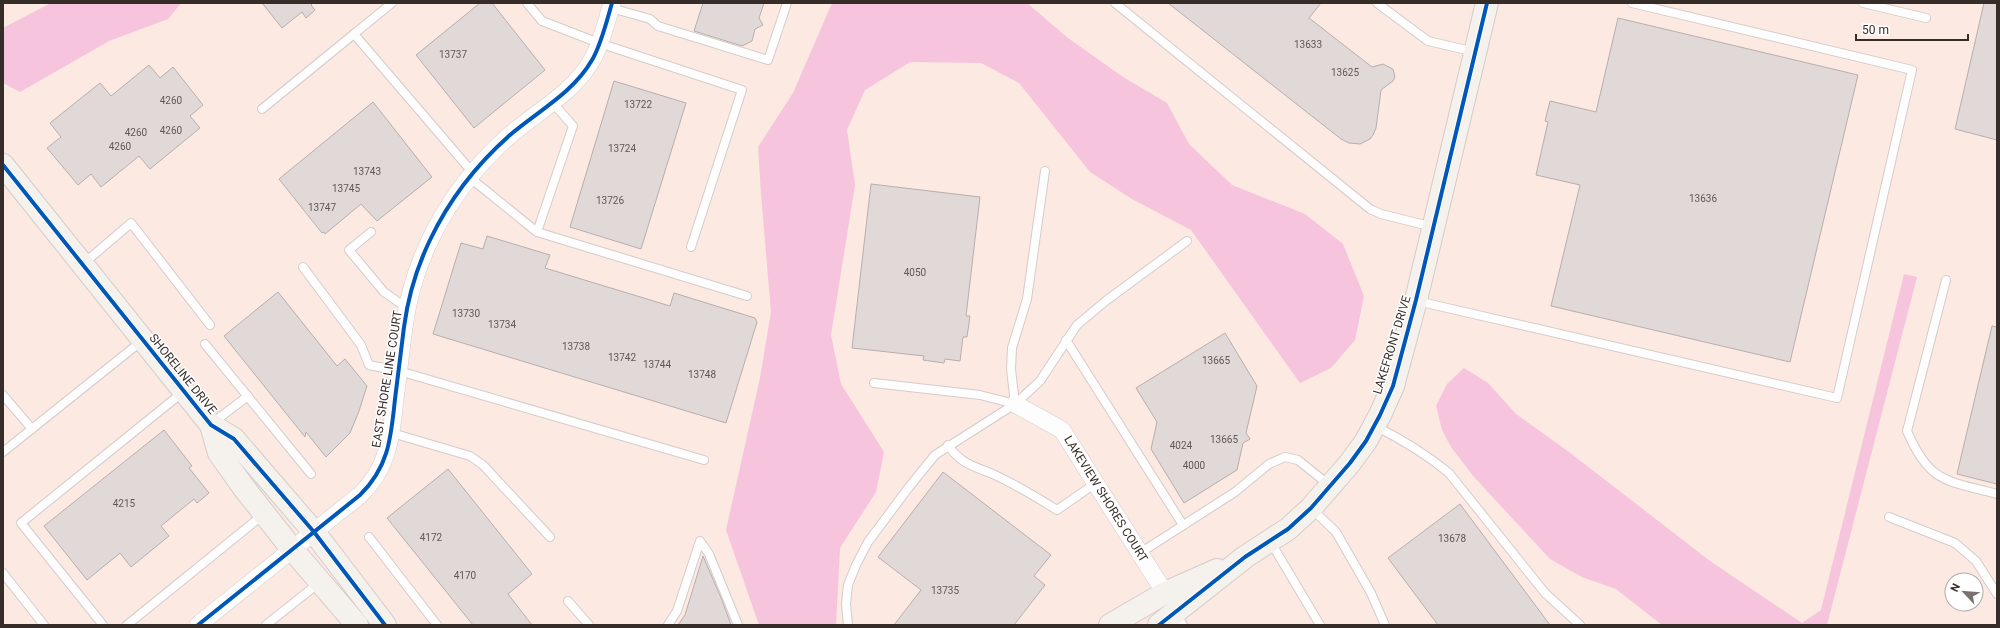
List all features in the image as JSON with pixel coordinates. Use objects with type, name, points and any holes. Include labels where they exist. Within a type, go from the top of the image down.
[{"type":"street","name":"LAKEFRONT DRIVE","points":[[1110,625],[1165,593],[1245,557],[1288,529],[1312,508],[1331,487],[1366,441],[1393,386],[1434,227],[1487,3]]},
{"type":"street","name":"EAST SHORE LINE COURT","points":[[198,625],[372,484],[383,463],[392,433],[408,309],[420,264],[430,240],[443,216],[471,175],[511,134],[580,78],[593,59],[611,6]]},
{"type":"street","name":"SHORELINE DRIVE","points":[[3,165],[211,425],[234,439],[314,532],[385,625]]},
{"type":"street","name":"LAKEVIEW SHORES COURT","points":[[1015,404],[1062,430],[1165,593]]},
{"type":"street","name":"SHORELINE DRIVE","points":[[211,425],[219,453],[292,549],[357,625]]},
{"type":"street","name":"LAKEFRONT DRIVE","points":[[1159,625],[1180,619],[1245,557]]},
{"type":"lane","points":[[262,109],[392,3]]},
{"type":"lane","points":[[527,3],[542,21],[599,43],[742,90],[691,247]]},
{"type":"lane","points":[[611,6],[650,19],[658,26],[768,60],[787,3]]},
{"type":"lane","points":[[1115,3],[1370,209],[1381,214],[1434,227]]},
{"type":"lane","points":[[1377,3],[1428,41],[1475,52]]},
{"type":"lane","points":[[1416,300],[1837,398],[1912,70],[1632,3]]},
{"type":"lane","points":[[1863,3],[1926,18]]},
{"type":"lane","points":[[354,34],[471,175],[537,232],[747,296]]},
{"type":"lane","points":[[537,232],[573,126],[552,102]]},
{"type":"lane","points":[[1015,404],[1011,370],[1012,348],[1027,299],[1045,171]]},
{"type":"lane","points":[[83,264],[131,223],[210,326]]},
{"type":"lane","points":[[371,232],[349,250],[384,292],[408,309]]},
{"type":"lane","points":[[848,625],[846,604],[848,585],[856,565],[868,542],[935,455],[948,445],[1015,404],[1040,381],[1077,325],[1187,241]]},
{"type":"lane","points":[[303,267],[361,345],[369,365],[399,371],[704,460]]},
{"type":"lane","points":[[1946,280],[1907,431],[1915,450],[1932,472],[1945,480],[1997,494]]},
{"type":"lane","points":[[3,452],[143,340]]},
{"type":"lane","points":[[1066,340],[1184,525]]},
{"type":"lane","points":[[205,344],[311,474]]},
{"type":"lane","points":[[874,383],[980,395],[1015,404]]},
{"type":"lane","points":[[103,625],[21,523],[184,391]]},
{"type":"lane","points":[[3,395],[32,429]]},
{"type":"lane","points":[[211,425],[248,396]]},
{"type":"lane","points":[[1374,426],[1433,459],[1449,473],[1545,594],[1580,625]]},
{"type":"lane","points":[[392,433],[470,456],[483,464],[550,536]]},
{"type":"lane","points":[[948,445],[955,456],[974,468],[995,475],[1057,510],[1096,483]]},
{"type":"lane","points":[[1140,553],[1234,492],[1268,464],[1285,457],[1298,460],[1331,487]]},
{"type":"lane","points":[[1312,508],[1336,532],[1370,593],[1385,625]]},
{"type":"lane","points":[[127,625],[264,514]]},
{"type":"lane","points":[[1889,518],[1954,543],[1976,561],[1997,594]]},
{"type":"lane","points":[[369,537],[437,625]]},
{"type":"lane","points":[[668,625],[677,611],[700,541],[709,554],[738,625]]},
{"type":"lane","points":[[1270,541],[1320,625]]},
{"type":"lane","points":[[3,573],[44,625]]},
{"type":"lane","points":[[266,625],[320,582]]},
{"type":"lane","points":[[568,601],[589,625]]},
{"type":"shaded area","points":[[3,3],[1997,3],[1997,625],[3,625]]},
{"type":"shaded area","points":[[51,3],[181,3],[168,19],[109,41],[20,92],[3,83],[3,28]]},
{"type":"shaded area","points":[[832,3],[1027,3],[1068,38],[1123,77],[1167,103],[1189,144],[1232,185],[1305,214],[1343,244],[1364,296],[1355,340],[1331,368],[1300,383],[1191,230],[1132,199],[1090,172],[1019,83],[981,63],[910,62],[865,90],[847,130],[855,185],[831,335],[841,384],[884,452],[876,492],[840,548],[836,625],[759,625],[726,530],[760,378],[771,312],[758,147],[793,93]]},
{"type":"shaded area","points":[[1904,274],[1917,277],[1827,625],[1662,625],[1616,589],[1582,577],[1550,559],[1474,477],[1451,447],[1442,430],[1436,406],[1447,384],[1464,368],[1488,383],[1516,414],[1569,452],[1710,561],[1802,623],[1821,610]]},
{"type":"building","points":[[262,3],[313,3],[311,5],[315,10],[306,18],[302,12],[282,28]]},
{"type":"building","points":[[480,3],[492,3],[545,70],[474,128],[416,55]]},
{"type":"building","points":[[703,3],[764,3],[759,18],[763,25],[755,29],[752,41],[742,46],[694,31]]},
{"type":"building","points":[[1168,3],[1321,3],[1309,18],[1372,67],[1383,64],[1393,69],[1395,77],[1393,81],[1381,90],[1376,128],[1373,135],[1370,139],[1360,144],[1349,143],[1341,139]]},
{"type":"building","points":[[1984,3],[1997,3],[1997,140],[1955,129]]},
{"type":"building","points":[[1618,18],[1858,75],[1790,362],[1551,306],[1580,185],[1536,175],[1548,122],[1545,121],[1550,101],[1596,112]]},
{"type":"building","points":[[149,65],[160,78],[173,67],[203,105],[190,116],[200,128],[150,169],[139,156],[101,187],[91,174],[78,185],[47,148],[61,137],[50,123],[100,83],[111,96]]},
{"type":"building","points":[[614,81],[686,103],[641,249],[570,227]]},
{"type":"building","points":[[373,102],[432,177],[377,221],[361,204],[325,234],[324,232],[322,233],[279,179]]},
{"type":"building","points":[[871,184],[980,197],[966,316],[970,316],[967,337],[963,337],[960,361],[945,359],[944,363],[923,360],[924,356],[852,348]]},
{"type":"building","points":[[487,236],[550,255],[545,268],[670,306],[674,293],[755,318],[757,322],[726,423],[433,334],[461,243],[483,249]]},
{"type":"building","points":[[278,292],[337,366],[345,359],[367,386],[350,433],[326,457],[306,432],[305,437],[224,336]]},
{"type":"building","points":[[1992,326],[1997,327],[1997,484],[1957,474]]},
{"type":"building","points":[[1225,333],[1257,386],[1246,433],[1250,439],[1243,443],[1237,470],[1184,503],[1151,449],[1157,422],[1136,388]]},
{"type":"building","points":[[164,430],[192,466],[189,468],[209,493],[197,503],[194,499],[161,526],[169,536],[131,567],[120,553],[87,580],[44,526]]},
{"type":"building","points":[[448,469],[532,574],[508,594],[532,625],[473,625],[387,518]]},
{"type":"building","points":[[943,472],[1051,555],[1034,576],[1045,585],[1014,625],[894,625],[921,590],[878,557]]},
{"type":"building","points":[[1460,504],[1550,625],[1438,625],[1388,558]]},
{"type":"building","points":[[703,556],[731,625],[678,625],[685,615]]},
{"type":"cycle path","points":[[198,625],[360,495],[377,474],[383,462],[390,439],[408,305],[417,271],[425,250],[446,211],[475,170],[510,135],[565,92],[584,72],[598,47],[612,3]]},
{"type":"cycle path","points":[[1159,625],[1245,557],[1288,529],[1311,508],[1350,463],[1366,441],[1380,415],[1393,386],[1416,300],[1487,3]]},
{"type":"cycle path","points":[[3,165],[211,425],[234,439],[314,532],[385,625]]}]
